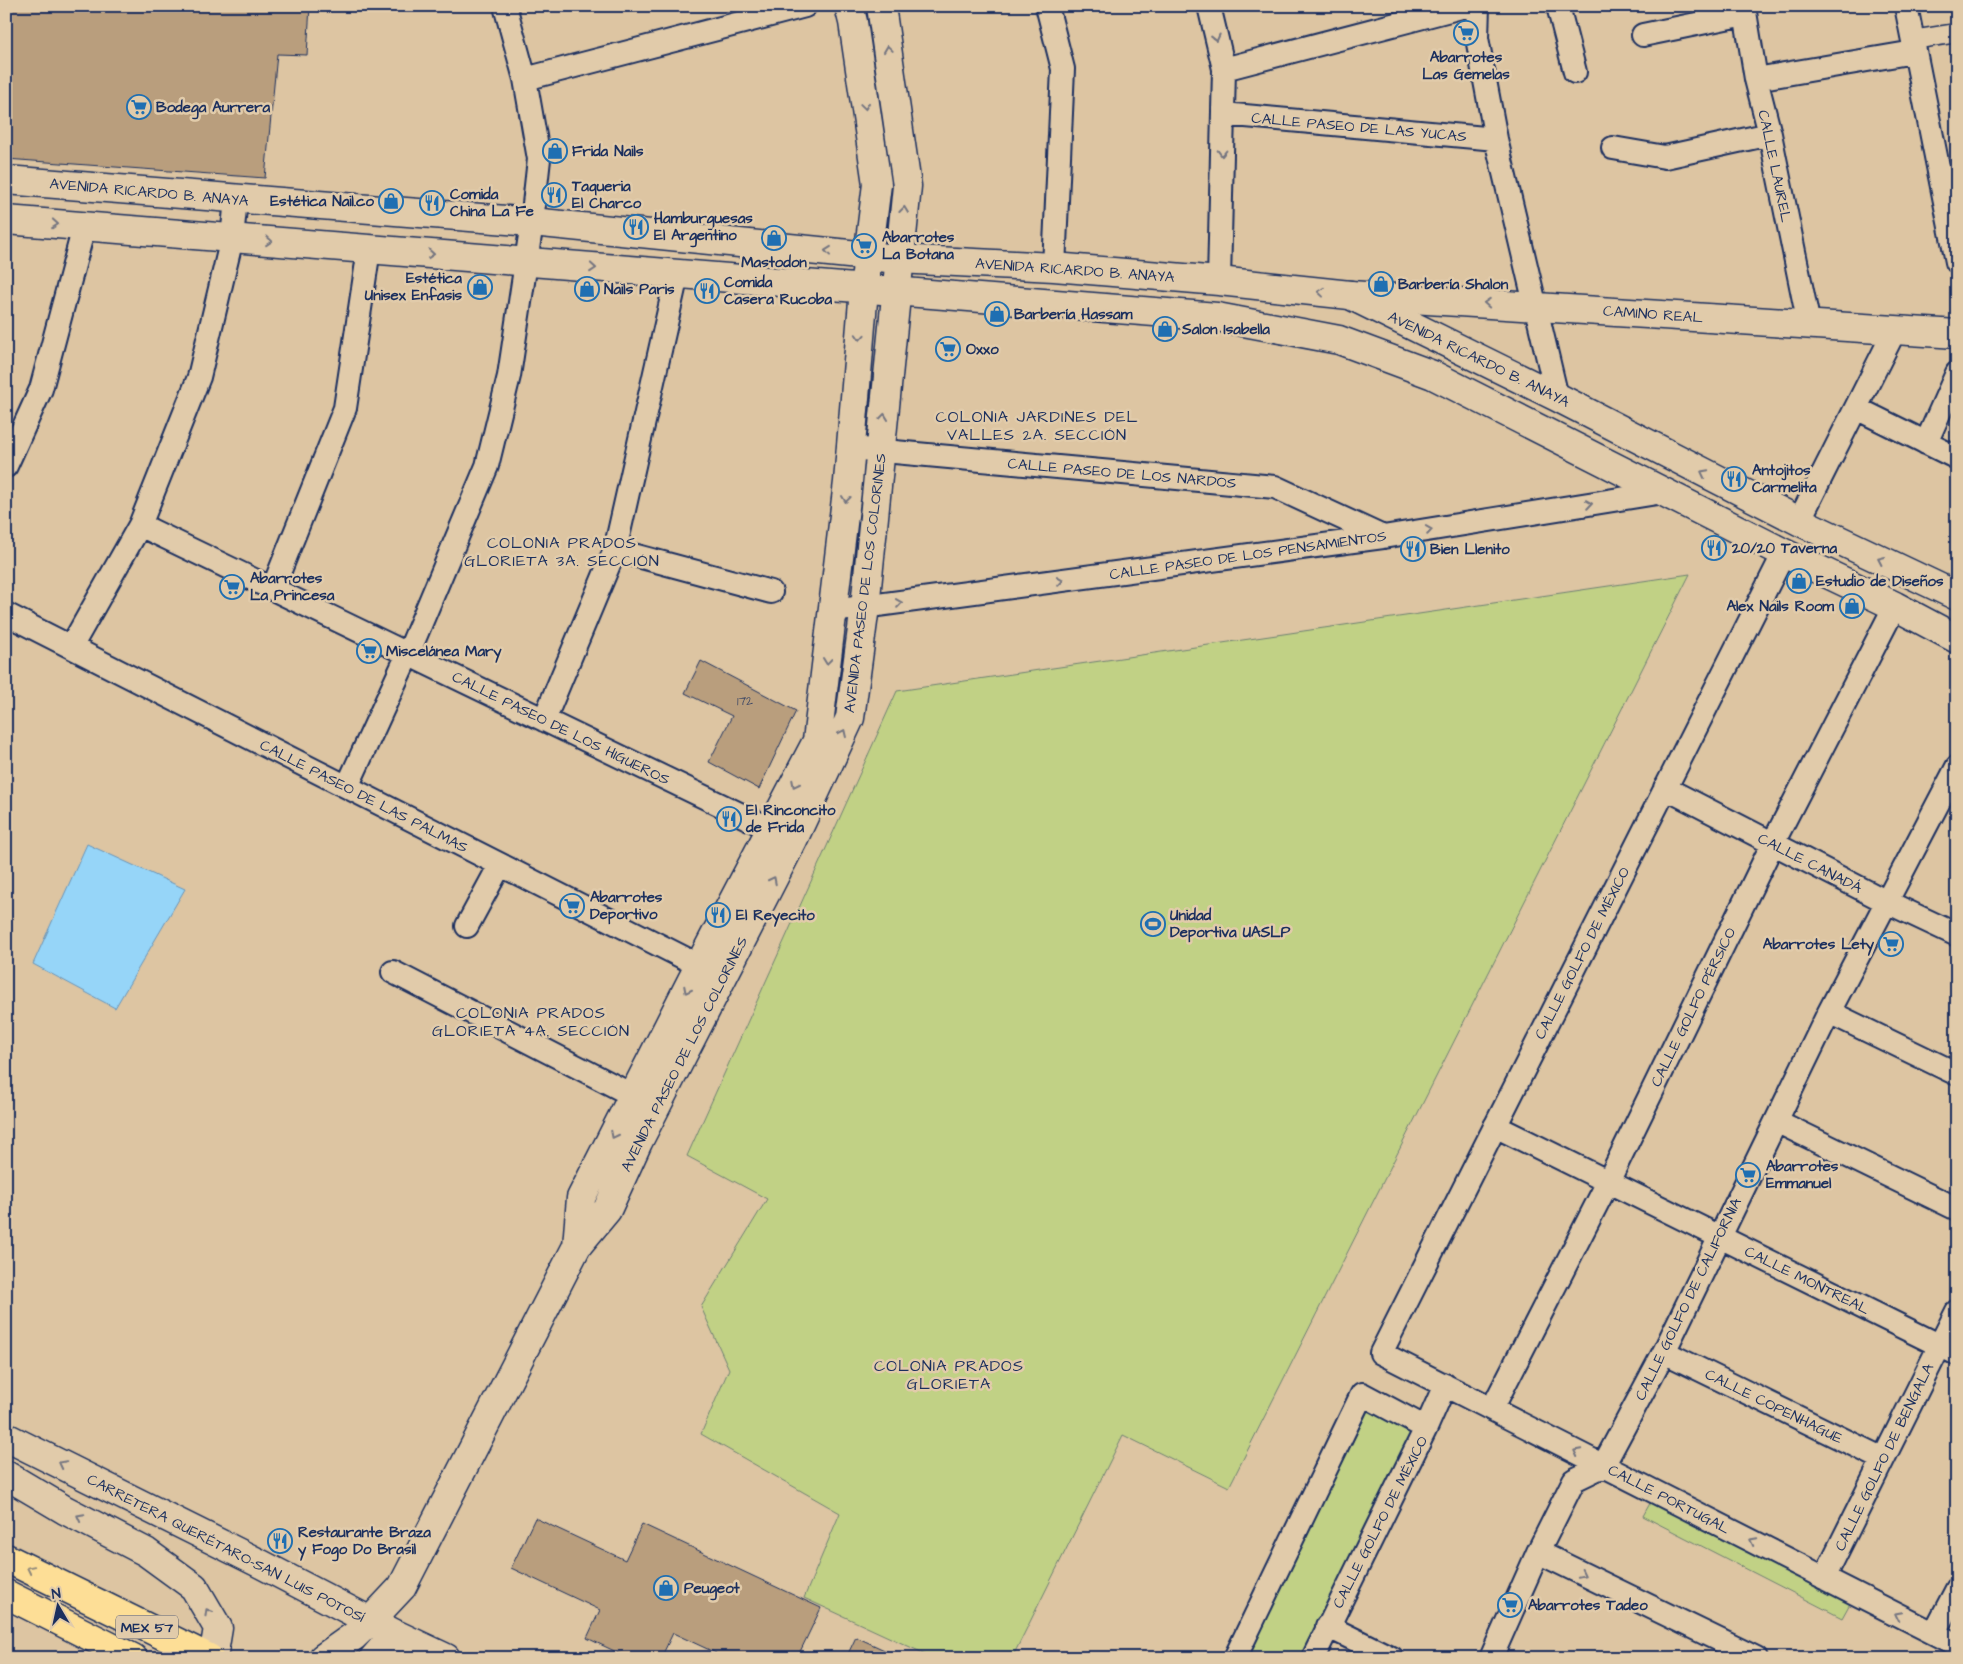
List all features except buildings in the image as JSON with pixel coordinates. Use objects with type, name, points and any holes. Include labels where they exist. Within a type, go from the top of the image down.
[{"type":"highway","name":"MEX 57","points":[[6,1558],[211,1658]]},
{"type":"highway","name":"MEX 57","points":[[6,1594],[134,1658]]},
{"type":"main road","name":"AVENIDA PASEO DE LOS COLORINES","points":[[782,835],[817,741],[851,448],[864,289],[877,184],[849,6]]},
{"type":"main road","name":"AVENIDA PASEO DE LOS COLORINES","points":[[577,1246],[581,1198],[610,1169],[710,971],[782,835],[850,718],[865,608],[897,292],[898,258],[907,186],[881,6]]},
{"type":"main road","name":"AVENIDA RICARDO B. ANAYA","points":[[6,180],[532,222],[869,256],[1219,281],[1350,294],[1799,522],[1957,596]]},
{"type":"main road","points":[[6,220],[1217,317],[1339,340],[1433,375],[1662,492],[1895,606],[1957,639]]},
{"type":"main road","name":"CAMINO REAL","points":[[1350,294],[1957,334]]},
{"type":"main road","name":"AVENIDA PASEO DE LOS COLORINES","points":[[323,1658],[354,1636],[402,1587],[577,1246],[606,1210],[610,1169],[634,1096],[710,971]]},
{"type":"main road","points":[[581,1198],[606,1210]]},
{"type":"main road","name":"CARRETERA QUERÉTARO-SAN LUIS POTOSÍ","points":[[6,1437],[446,1658]]},
{"type":"main road","points":[[6,1475],[65,1510],[146,1552],[194,1587],[218,1628],[211,1658]]},
{"type":"main road","name":"AVENIDA PASEO DE LOS COLORINES","points":[[395,1634],[402,1587]]},
{"type":"main road","points":[[374,1658],[395,1634]]},
{"type":"street","points":[[347,787],[408,654],[487,466],[509,376],[532,222],[539,159],[525,79],[505,6]]},
{"type":"street","points":[[525,79],[805,6]]},
{"type":"street","points":[[1047,6],[1063,69],[1054,268]]},
{"type":"street","points":[[1209,6],[1224,69],[1219,281]]},
{"type":"street","points":[[1224,69],[1466,6]]},
{"type":"street","points":[[1478,6],[1477,38],[1496,140],[1557,398]]},
{"type":"street","points":[[1558,6],[1574,72]]},
{"type":"street","points":[[1906,6],[1954,234],[1957,262]]},
{"type":"street","points":[[1643,35],[1745,10]]},
{"type":"street","name":"CALLE LAUREL","points":[[1745,10],[1756,79],[1770,134],[1809,325]]},
{"type":"street","points":[[1756,79],[1913,46],[1957,32]]},
{"type":"street","name":"CALLE PASEO DE LAS YUCAS","points":[[1223,114],[1496,140]]},
{"type":"street","points":[[1613,148],[1664,157],[1770,134]]},
{"type":"street","points":[[71,647],[140,524],[200,377],[232,238],[236,199]]},
{"type":"street","points":[[6,466],[41,389],[84,227]]},
{"type":"street","points":[[273,588],[345,408],[369,249]]},
{"type":"street","points":[[544,720],[615,550],[677,275]]},
{"type":"street","points":[[1799,522],[1895,330]]},
{"type":"street","points":[[1856,408],[1946,451],[1957,373]]},
{"type":"street","name":"CALLE PASEO DE LOS NARDOS","points":[[851,448],[1275,487],[1382,537]]},
{"type":"street","name":"CALLE PASEO DE LOS PENSAMIENTOS","points":[[833,611],[1382,537],[1662,492]]},
{"type":"street","name":"CALLE PASEO DE LOS HIGUEROS","points":[[140,524],[782,835]]},
{"type":"street","points":[[615,550],[771,592]]},
{"type":"street","name":"CALLE GOLFO DE MÉXICO","points":[[1381,1353],[1784,553]]},
{"type":"street","name":"CALLE GOLFO PÉRSICO","points":[[1492,1409],[1608,1182],[1773,843],[1895,606]]},
{"type":"street","name":"CALLE PASEO DE LAS PALMAS","points":[[6,614],[710,971]]},
{"type":"street","name":"CALLE GOLFO DE CALIFORNIA","points":[[1603,1466],[1664,1352],[1829,1012],[1886,902],[1953,782]]},
{"type":"street","name":"CALLE CANADÁ","points":[[1665,788],[1886,902],[1957,935]]},
{"type":"street","points":[[467,926],[500,865]]},
{"type":"street","points":[[393,972],[634,1096]]},
{"type":"street","points":[[1829,1012],[1957,1074]]},
{"type":"street","points":[[1776,1121],[1957,1210]]},
{"type":"street","name":"CALLE MONTREAL","points":[[1495,1126],[1948,1350]]},
{"type":"street","name":"CALLE GOLFO DE BENGALA","points":[[1824,1578],[1883,1459],[1948,1350],[1957,1310]]},
{"type":"street","name":"CALLE COPENHAGUE","points":[[1664,1352],[1883,1459]]},
{"type":"street","name":"CALLE PORTUGAL","points":[[1381,1353],[1957,1645]]},
{"type":"street","name":"CALLE GOLFO DE MÉXICO","points":[[1313,1658],[1327,1626],[1426,1428],[1445,1385]]},
{"type":"street","points":[[1235,1658],[1362,1394],[1426,1428]]},
{"type":"street","points":[[1491,1658],[1538,1552],[1574,1480],[1603,1466]]},
{"type":"street","points":[[1538,1552],[1756,1658]]},
{"type":"street","points":[[1934,1633],[1957,1589]]},
{"type":"street","points":[[1327,1626],[1392,1658]]},
{"type":"green space","name":"Unidad Deportiva UASLP","points":[[1690,574],[1229,1487],[1123,1435],[1012,1658],[934,1658],[804,1598],[840,1513],[701,1434],[729,1369],[701,1307],[767,1199],[687,1156],[897,691]]},
{"type":"green space","points":[[1368,1411],[1414,1434],[1302,1658],[1246,1658]]},
{"type":"green space","points":[[1654,1496],[1853,1598],[1842,1618],[1643,1516]]},
{"type":"water","points":[[87,844],[185,889],[115,1008],[33,964]]},
{"type":"place","name":"Abarrotes Las Gemelas","points":[[1466,33]]},
{"type":"place","name":"Bodega Aurrera","points":[[139,107]]},
{"type":"place","name":"Frida Nails","points":[[555,151]]},
{"type":"place","name":"Taqueria El Charco","points":[[554,195]]},
{"type":"place","name":"Estética Nail.co","points":[[391,201]]},
{"type":"place","name":"Comida China La Fe","points":[[432,203]]},
{"type":"place","name":"Hamburguesas El Argentino","points":[[636,227]]},
{"type":"place","name":"Mastodon","points":[[774,238]]},
{"type":"place","name":"Abarrotes La Botana","points":[[864,246]]},
{"type":"place","name":"Barbería Shalon","points":[[1381,284]]},
{"type":"place","name":"Estética Unisex Enfasis","points":[[480,287]]},
{"type":"place","name":"Nails Paris","points":[[587,289]]},
{"type":"place","name":"Comida Casera Rucoba","points":[[707,291]]},
{"type":"place","name":"Barbería Hassam","points":[[997,314]]},
{"type":"place","name":"Salon Isabella","points":[[1165,329]]},
{"type":"place","name":"Oxxo","points":[[948,349]]},
{"type":"place","name":"Antojitos Carmelita","points":[[1734,479]]},
{"type":"place","name":"20/20 Taverna","points":[[1714,548]]},
{"type":"place","name":"Bien Llenito","points":[[1413,549]]},
{"type":"place","name":"Estudio de Diseños","points":[[1799,581]]},
{"type":"place","name":"Abarrotes La Princesa","points":[[232,587]]},
{"type":"place","name":"Alex Nails Room","points":[[1852,606]]},
{"type":"place","name":"Miscelánea Mary","points":[[369,651]]},
{"type":"place","name":"El Rinconcito de Frida","points":[[729,819]]},
{"type":"place","name":"Abarrotes Deportivo","points":[[572,906]]},
{"type":"place","name":"El Reyecito","points":[[718,915]]},
{"type":"place","name":"Unidad Deportiva UASLP","points":[[1153,924]]},
{"type":"place","name":"Abarrotes Lety","points":[[1891,944]]},
{"type":"place","name":"Abarrotes Emmanuel","points":[[1748,1175]]},
{"type":"place","name":"Restaurante Braza y Fogo Do Brasil","points":[[280,1541]]},
{"type":"place","name":"Peugeot","points":[[666,1588]]},
{"type":"place","name":"Abarrotes Tadeo","points":[[1510,1605]]},
{"type":"district","name":"COLONIA JARDINES DEL VALLES 2A. SECCIÓN","points":[[1037,425]]},
{"type":"district","name":"COLONIA PRADOS GLORIETA 3A. SECCIÓN","points":[[562,551]]},
{"type":"district","name":"COLONIA PRADOS GLORIETA 4A. SECCIÓN","points":[[531,1021]]},
{"type":"district","name":"COLONIA PRADOS GLORIETA","points":[[949,1374]]}]
